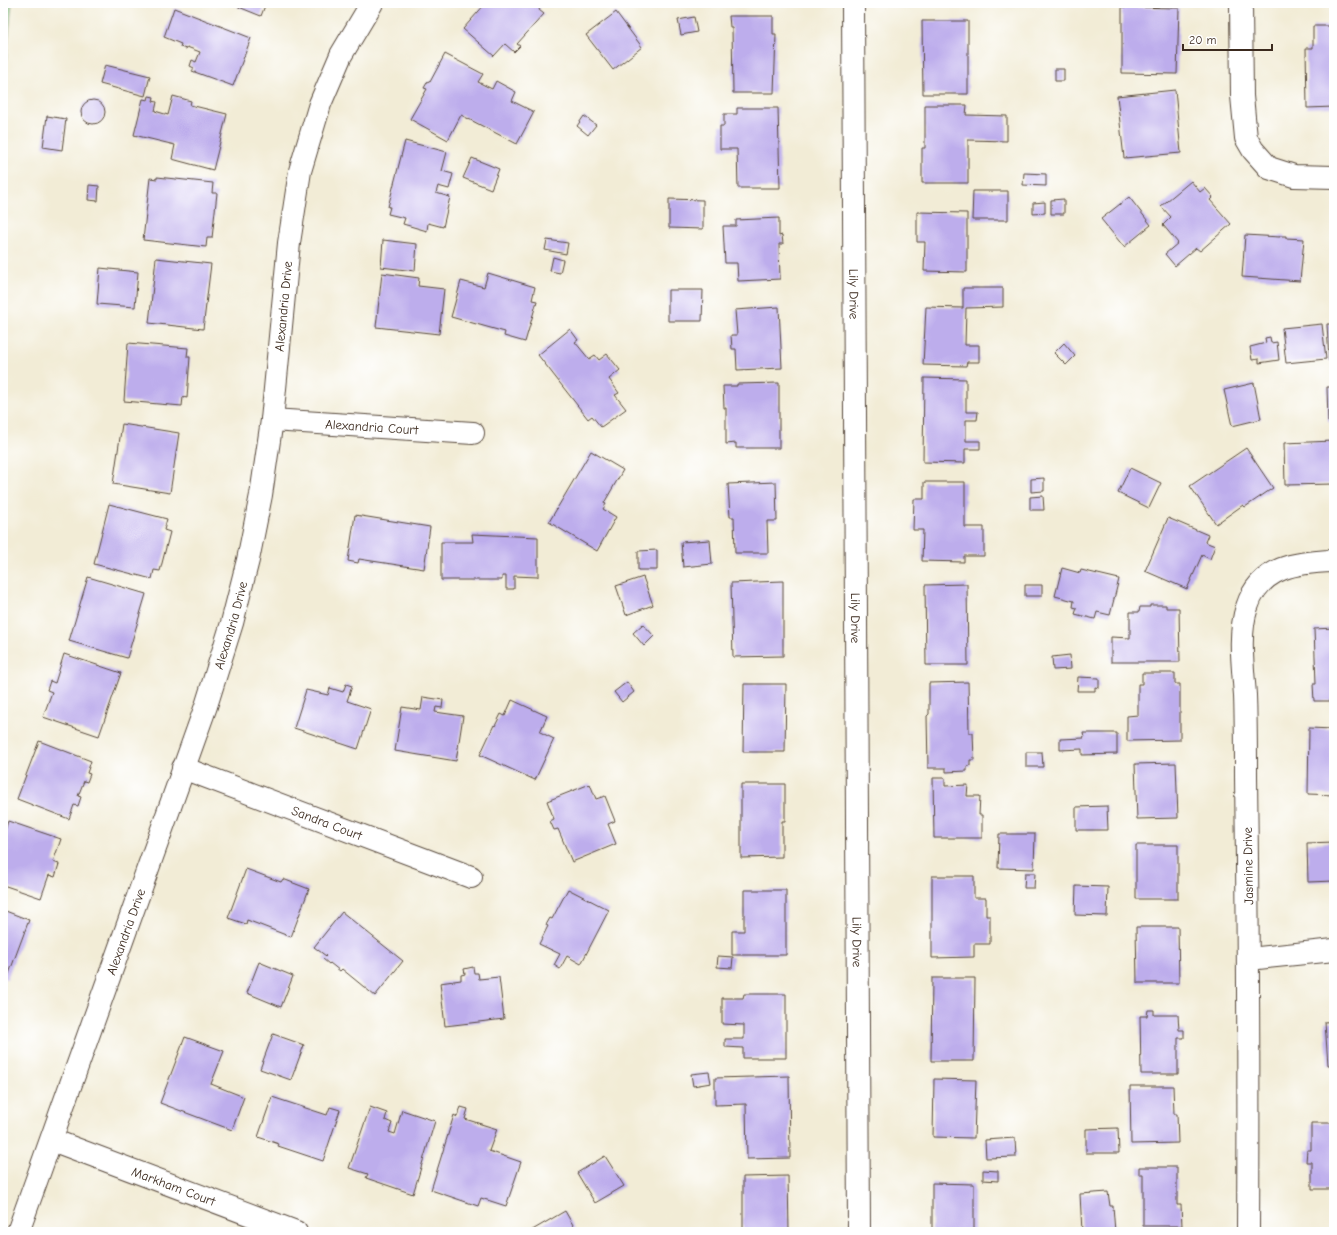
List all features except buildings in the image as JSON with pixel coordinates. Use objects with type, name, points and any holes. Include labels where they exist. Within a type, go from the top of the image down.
[{"type":"street","name":"Alexandria Drive","points":[[18,1232],[208,698],[232,624],[261,495],[272,420],[289,243],[300,171],[320,104],[341,55],[372,3]]},
{"type":"street","name":"Lily Drive","points":[[853,3],[859,1232]]},
{"type":"street","points":[[1241,3],[1242,96],[1246,138],[1253,150],[1269,168],[1294,176],[1334,177]]},
{"type":"street","name":"Alexandria Court","points":[[272,420],[473,433]]},
{"type":"street","name":"Jasmine Drive","points":[[1248,1232],[1249,959],[1246,715],[1242,639],[1247,607],[1257,586],[1274,572],[1292,564],[1334,561]]},
{"type":"street","name":"Sandra Court","points":[[183,768],[471,877]]},
{"type":"street","points":[[1249,959],[1334,950]]},
{"type":"street","name":"Markham Court","points":[[52,1140],[296,1232]]},
{"type":"green space","points":[[3,3],[12,3],[3,91]]}]
